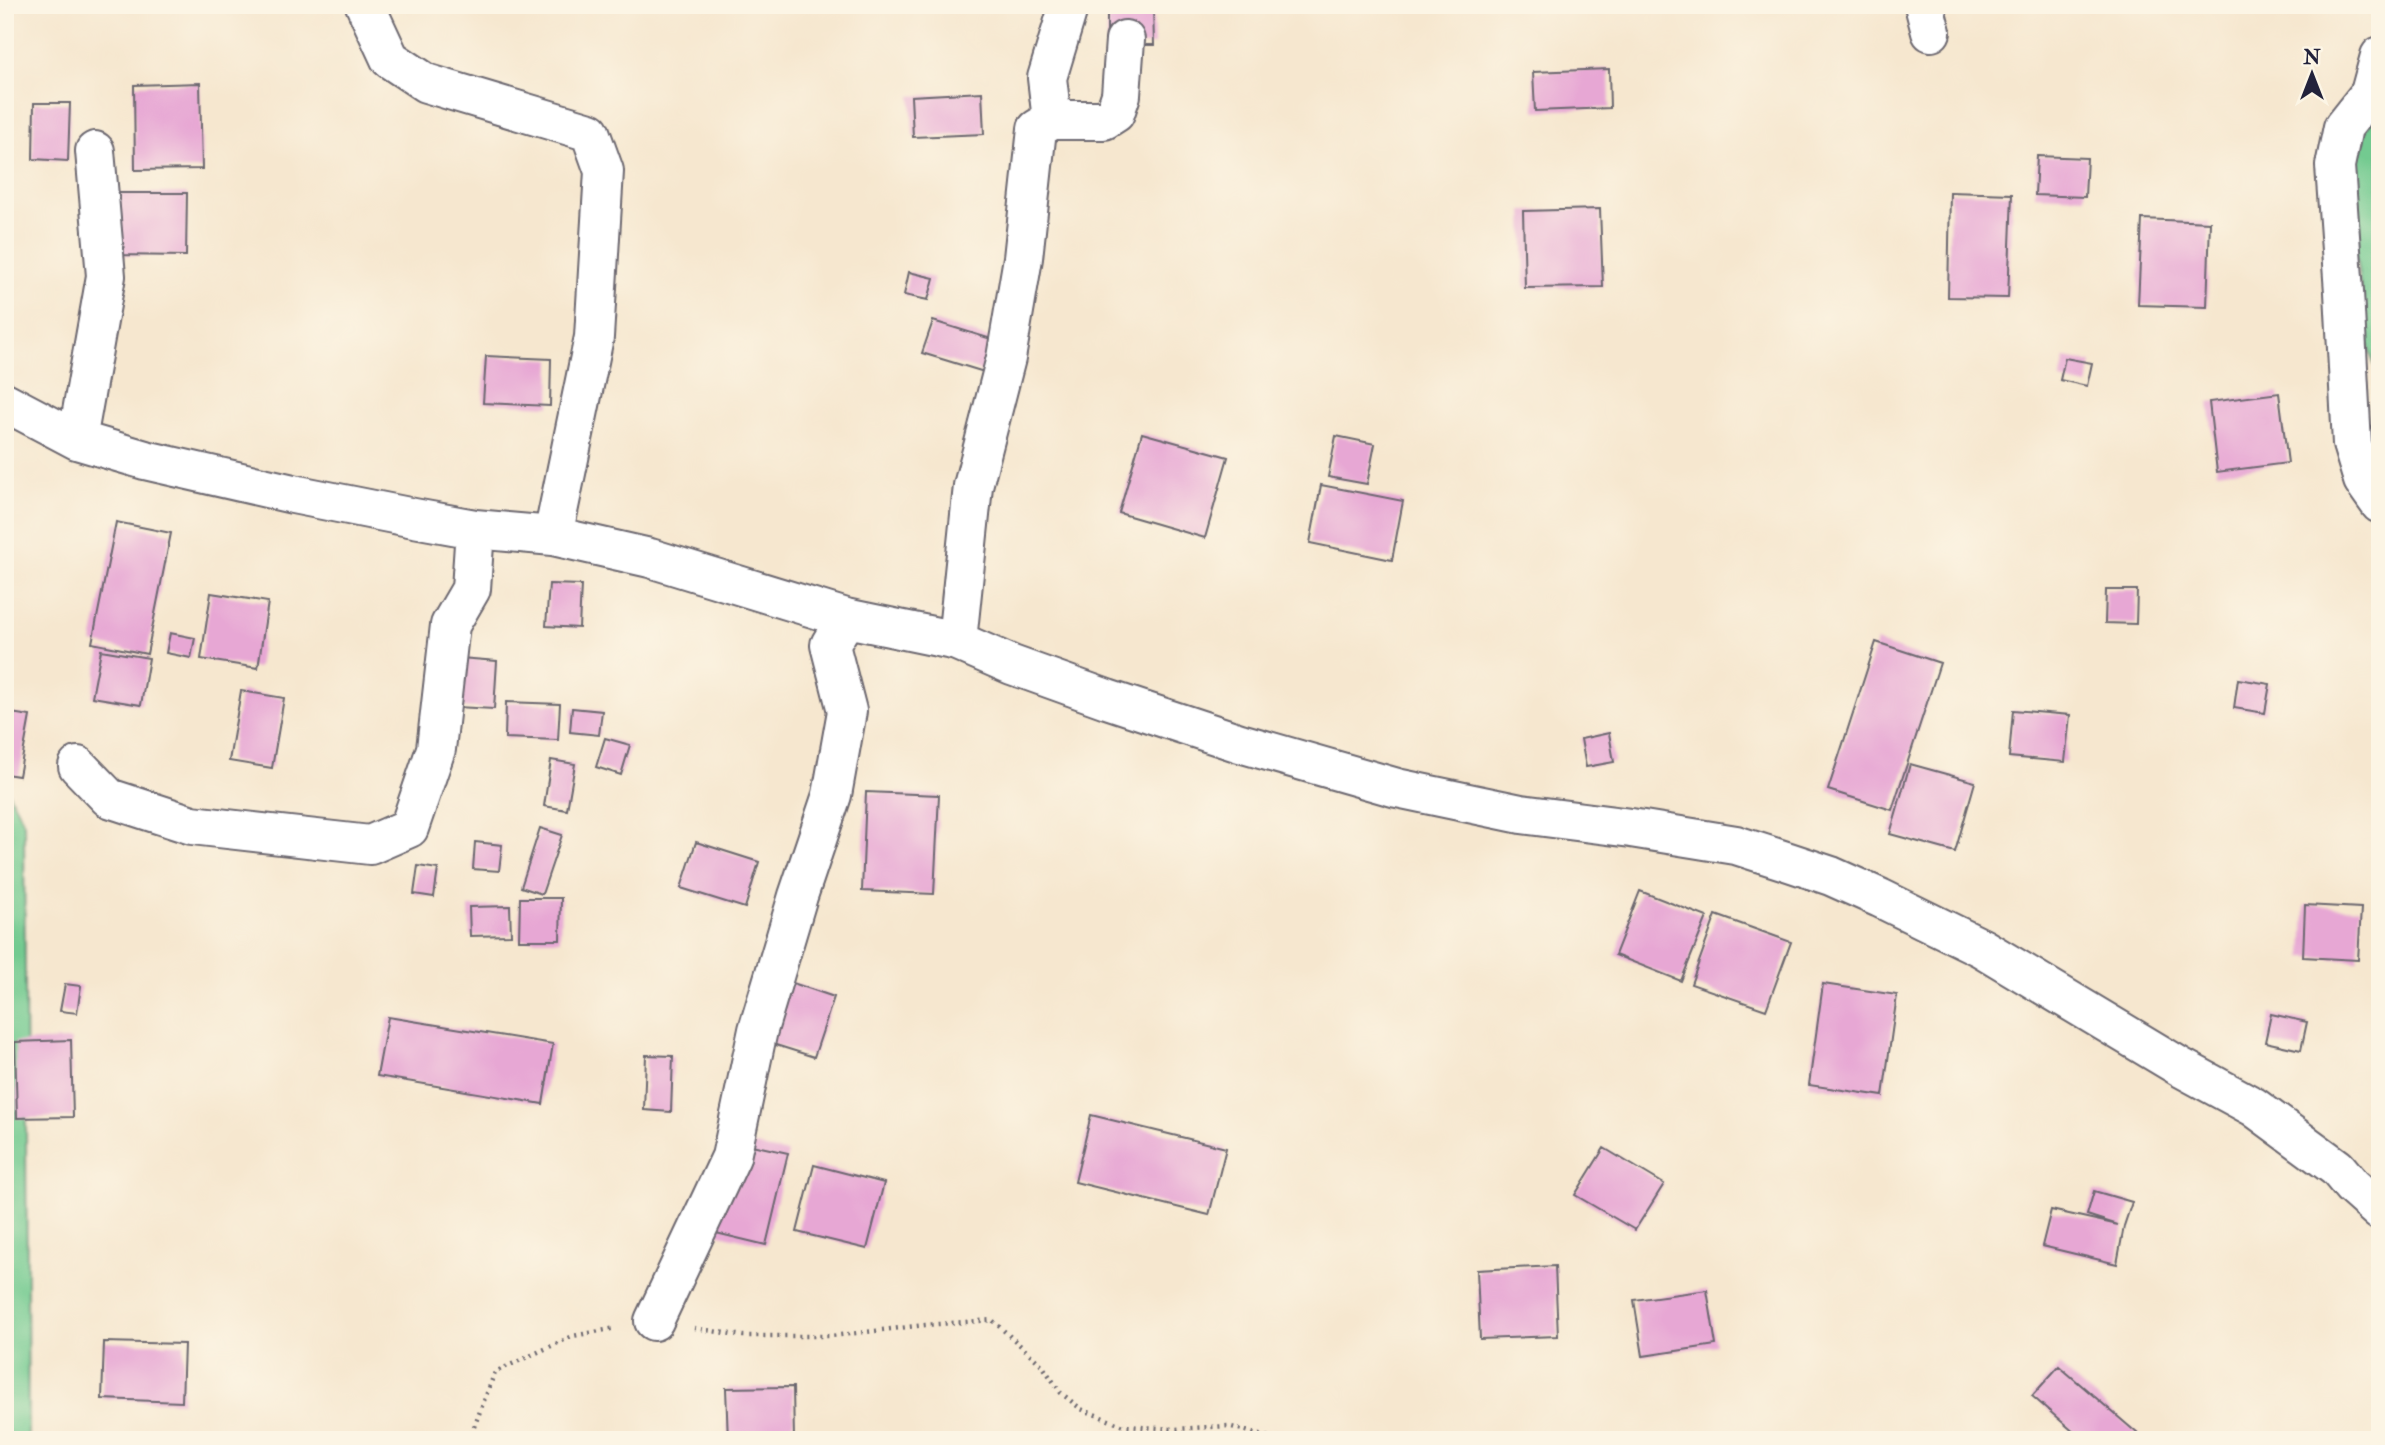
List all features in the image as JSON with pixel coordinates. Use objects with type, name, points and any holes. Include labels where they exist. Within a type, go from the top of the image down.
[{"type":"street","points":[[365,5],[390,59],[426,83],[590,132],[604,171],[594,337],[553,536]]},
{"type":"street","points":[[1052,120],[1047,78],[1069,5]]},
{"type":"street","points":[[957,641],[973,486],[1006,358],[1023,258],[1037,129],[1052,120],[1104,120],[1115,113],[1121,95],[1125,40]]},
{"type":"street","points":[[2380,56],[2370,93],[2343,127],[2335,166],[2352,444],[2363,480],[2380,504]]},
{"type":"street","points":[[76,440],[106,276],[96,150]]},
{"type":"street","points":[[5,402],[76,440],[145,460],[293,494],[475,529],[553,536],[650,558],[846,618],[957,641],[1012,665],[1107,699],[1240,743],[1361,778],[1521,814],[1736,845],[1831,876],[1982,948],[2182,1068],[2254,1107],[2337,1168],[2352,1186],[2378,1205]]},
{"type":"street","points":[[78,766],[109,798],[192,825],[370,845],[409,828],[436,749],[450,625],[471,589],[475,529]]},
{"type":"street","points":[[654,1321],[732,1157],[758,1030],[832,795],[847,711],[830,645],[846,618]]},
{"type":"path","points":[[468,1440],[495,1372],[573,1336],[654,1321],[743,1336],[832,1336],[992,1320],[1042,1365],[1061,1394],[1081,1409],[1124,1426],[1175,1429],[1228,1426],[1279,1440]]},
{"type":"green space","points":[[2380,94],[2380,378],[2370,354],[2350,216],[2348,176]]},
{"type":"green space","points":[[5,786],[24,823],[28,1440],[5,1440]]},
{"type":"building","points":[[1107,5],[1153,5],[1154,45],[1107,45]]},
{"type":"building","points":[[1609,69],[1610,108],[1535,111],[1533,72]]},
{"type":"building","points":[[200,83],[202,169],[135,170],[134,85]]},
{"type":"building","points":[[982,92],[984,134],[913,137],[911,96]]},
{"type":"building","points":[[34,103],[70,103],[68,161],[33,159]]},
{"type":"building","points":[[2037,156],[2087,158],[2085,197],[2035,195]]},
{"type":"building","points":[[1950,192],[2012,194],[2008,298],[1948,297]]},
{"type":"building","points":[[114,193],[187,193],[186,256],[114,255]]},
{"type":"building","points":[[1600,209],[1603,287],[1525,288],[1523,211]]},
{"type":"building","points":[[2142,219],[2210,222],[2207,307],[2138,305]]},
{"type":"building","points":[[909,272],[934,278],[928,300],[904,295]]},
{"type":"building","points":[[933,321],[1004,343],[994,375],[922,353]]},
{"type":"building","points":[[486,356],[551,359],[550,406],[483,403]]},
{"type":"building","points":[[2065,358],[2092,363],[2087,386],[2060,380]]},
{"type":"building","points":[[2279,393],[2288,463],[2217,472],[2209,402]]},
{"type":"building","points":[[1142,433],[1228,457],[1205,538],[1119,513]]},
{"type":"building","points":[[1336,436],[1375,444],[1367,484],[1328,477]]},
{"type":"building","points":[[1321,485],[1403,501],[1392,560],[1310,543]]},
{"type":"building","points":[[116,522],[171,533],[147,654],[92,643]]},
{"type":"building","points":[[549,584],[581,585],[579,628],[546,626]]},
{"type":"building","points":[[2106,590],[2137,590],[2136,624],[2105,623]]},
{"type":"building","points":[[211,593],[268,602],[258,668],[201,659]]},
{"type":"building","points":[[170,633],[195,638],[191,658],[166,653]]},
{"type":"building","points":[[1876,642],[1940,663],[1892,810],[1828,790]]},
{"type":"building","points":[[101,650],[149,658],[141,705],[92,697]]},
{"type":"building","points":[[460,658],[497,661],[494,709],[456,707]]},
{"type":"building","points":[[2238,679],[2270,684],[2265,713],[2234,708]]},
{"type":"building","points":[[241,691],[284,698],[272,768],[229,761]]},
{"type":"building","points":[[506,702],[560,704],[558,740],[505,738]]},
{"type":"building","points":[[572,708],[602,711],[599,735],[570,732]]},
{"type":"building","points":[[2013,710],[2070,715],[2065,762],[2009,757]]},
{"type":"building","points":[[5,712],[30,716],[19,776],[5,774]]},
{"type":"building","points":[[1609,733],[1614,762],[1586,767],[1581,739]]},
{"type":"building","points":[[605,738],[630,745],[621,775],[596,767]]},
{"type":"building","points":[[551,760],[575,764],[567,810],[544,806]]},
{"type":"building","points":[[1910,764],[1975,782],[1955,852],[1890,834]]},
{"type":"building","points":[[866,792],[939,795],[934,894],[862,891]]},
{"type":"building","points":[[540,828],[562,835],[542,894],[521,887]]},
{"type":"building","points":[[475,842],[502,845],[499,871],[473,869]]},
{"type":"building","points":[[696,842],[759,862],[745,908],[681,888]]},
{"type":"building","points":[[418,866],[438,869],[434,897],[414,894]]},
{"type":"building","points":[[1640,891],[1707,917],[1681,981],[1615,955]]},
{"type":"building","points":[[520,898],[561,898],[560,940],[519,940]]},
{"type":"building","points":[[2305,905],[2361,908],[2358,960],[2303,957]]},
{"type":"building","points":[[510,906],[511,935],[470,936],[469,907]]},
{"type":"building","points":[[1716,915],[1791,942],[1766,1010],[1691,984]]},
{"type":"building","points":[[781,979],[834,997],[814,1057],[760,1040]]},
{"type":"building","points":[[65,984],[81,986],[77,1013],[60,1011]]},
{"type":"building","points":[[1823,984],[1897,995],[1883,1096],[1809,1085]]},
{"type":"building","points":[[2271,1014],[2307,1022],[2301,1050],[2265,1042]]},
{"type":"building","points":[[388,1017],[553,1044],[543,1104],[377,1076]]},
{"type":"building","points":[[71,1040],[73,1117],[17,1118],[15,1042]]},
{"type":"building","points":[[646,1055],[673,1056],[671,1112],[644,1110]]},
{"type":"building","points":[[1091,1115],[1226,1148],[1209,1215],[1075,1182]]},
{"type":"building","points":[[738,1142],[788,1153],[766,1245],[716,1233]]},
{"type":"building","points":[[1604,1148],[1664,1184],[1635,1230],[1575,1195]]},
{"type":"building","points":[[814,1165],[884,1183],[867,1249],[797,1232]]},
{"type":"building","points":[[2094,1191],[2132,1202],[2124,1226],[2117,1264],[2042,1246],[2051,1210],[2118,1225],[2087,1215]]},
{"type":"building","points":[[1555,1266],[1558,1336],[1480,1339],[1477,1270]]},
{"type":"building","points":[[1707,1290],[1716,1345],[1643,1356],[1634,1300]]},
{"type":"building","points":[[104,1342],[184,1344],[182,1402],[102,1399]]},
{"type":"building","points":[[2059,1366],[2145,1440],[2083,1440],[2032,1396]]},
{"type":"building","points":[[793,1387],[794,1440],[728,1440],[726,1388]]}]
